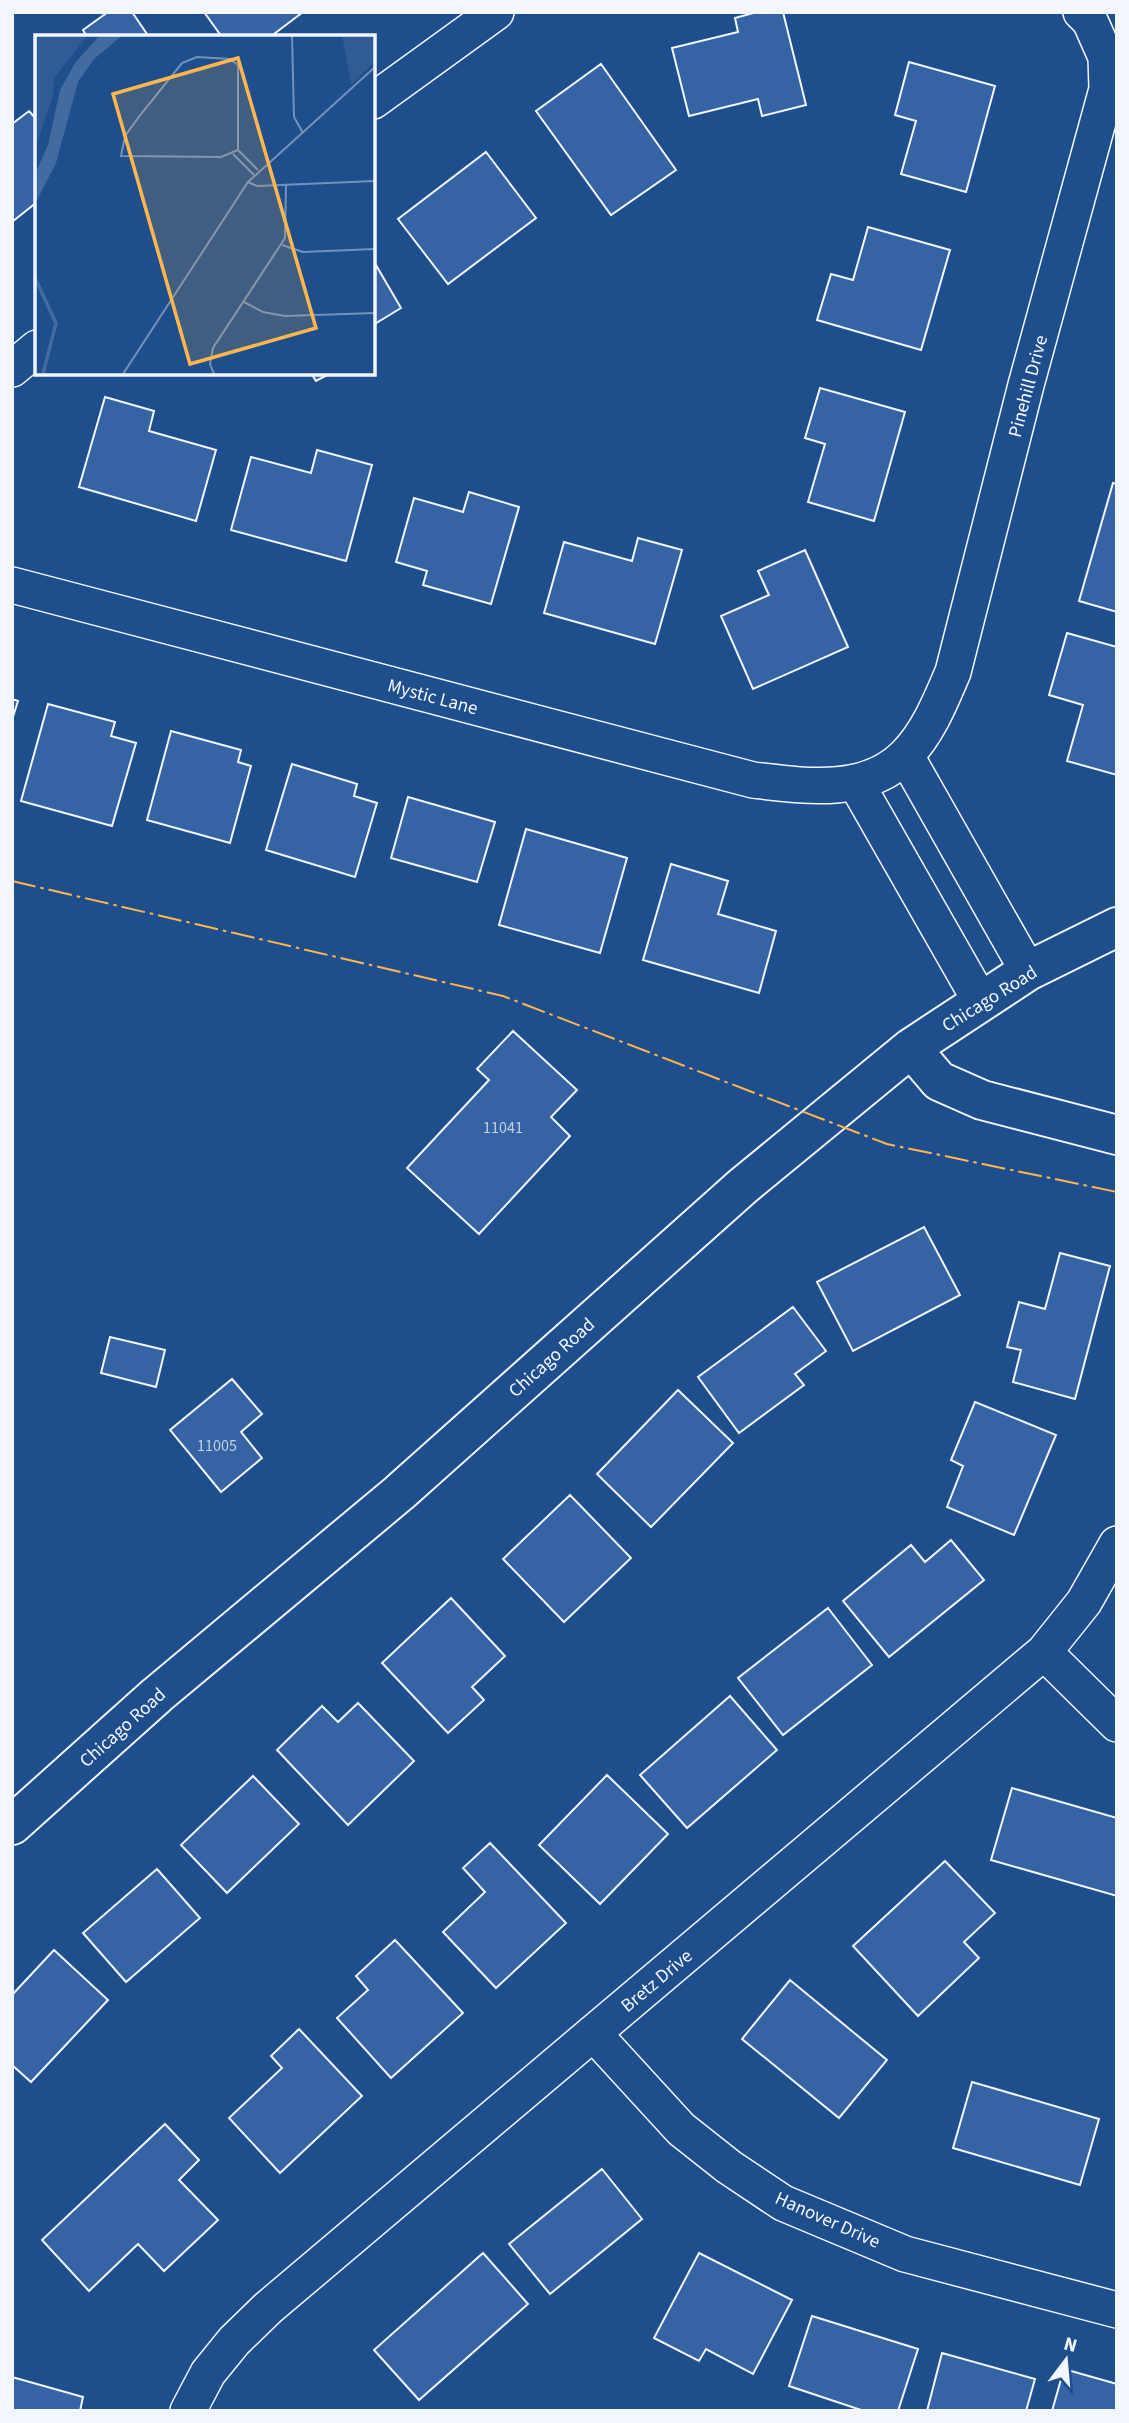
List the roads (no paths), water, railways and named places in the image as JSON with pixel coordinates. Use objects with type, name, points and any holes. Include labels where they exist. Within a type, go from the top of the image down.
[{"type":"street","points":[[374,100],[496,12]]},
{"type":"street","name":"Pinehill Drive","points":[[856,783],[884,772],[906,756],[939,705],[953,672],[1107,89],[1106,57],[1090,21],[1081,12]]},
{"type":"street","points":[[12,369],[35,350]]},
{"type":"street","name":"Mystic Lane","points":[[12,584],[753,780],[821,786],[856,783]]},
{"type":"street","points":[[906,756],[1028,971]]},
{"type":"street","points":[[856,783],[981,1002]]},
{"type":"street","name":"Chicago Road","points":[[12,1825],[157,1695],[399,1493],[743,1186],[911,1048],[1028,971],[1117,927]]},
{"type":"street","points":[[911,1048],[939,1081],[982,1100],[1117,1135]]},
{"type":"street","name":"Bretz Drive","points":[[188,2411],[208,2374],[234,2341],[268,2308],[1044,1652],[1084,1602],[1117,1544]]},
{"type":"street","points":[[1044,1652],[1117,1724]]},
{"type":"street","name":"Hanover Drive","points":[[593,2033],[681,2129],[729,2167],[783,2203],[905,2254],[1117,2310]]}]
